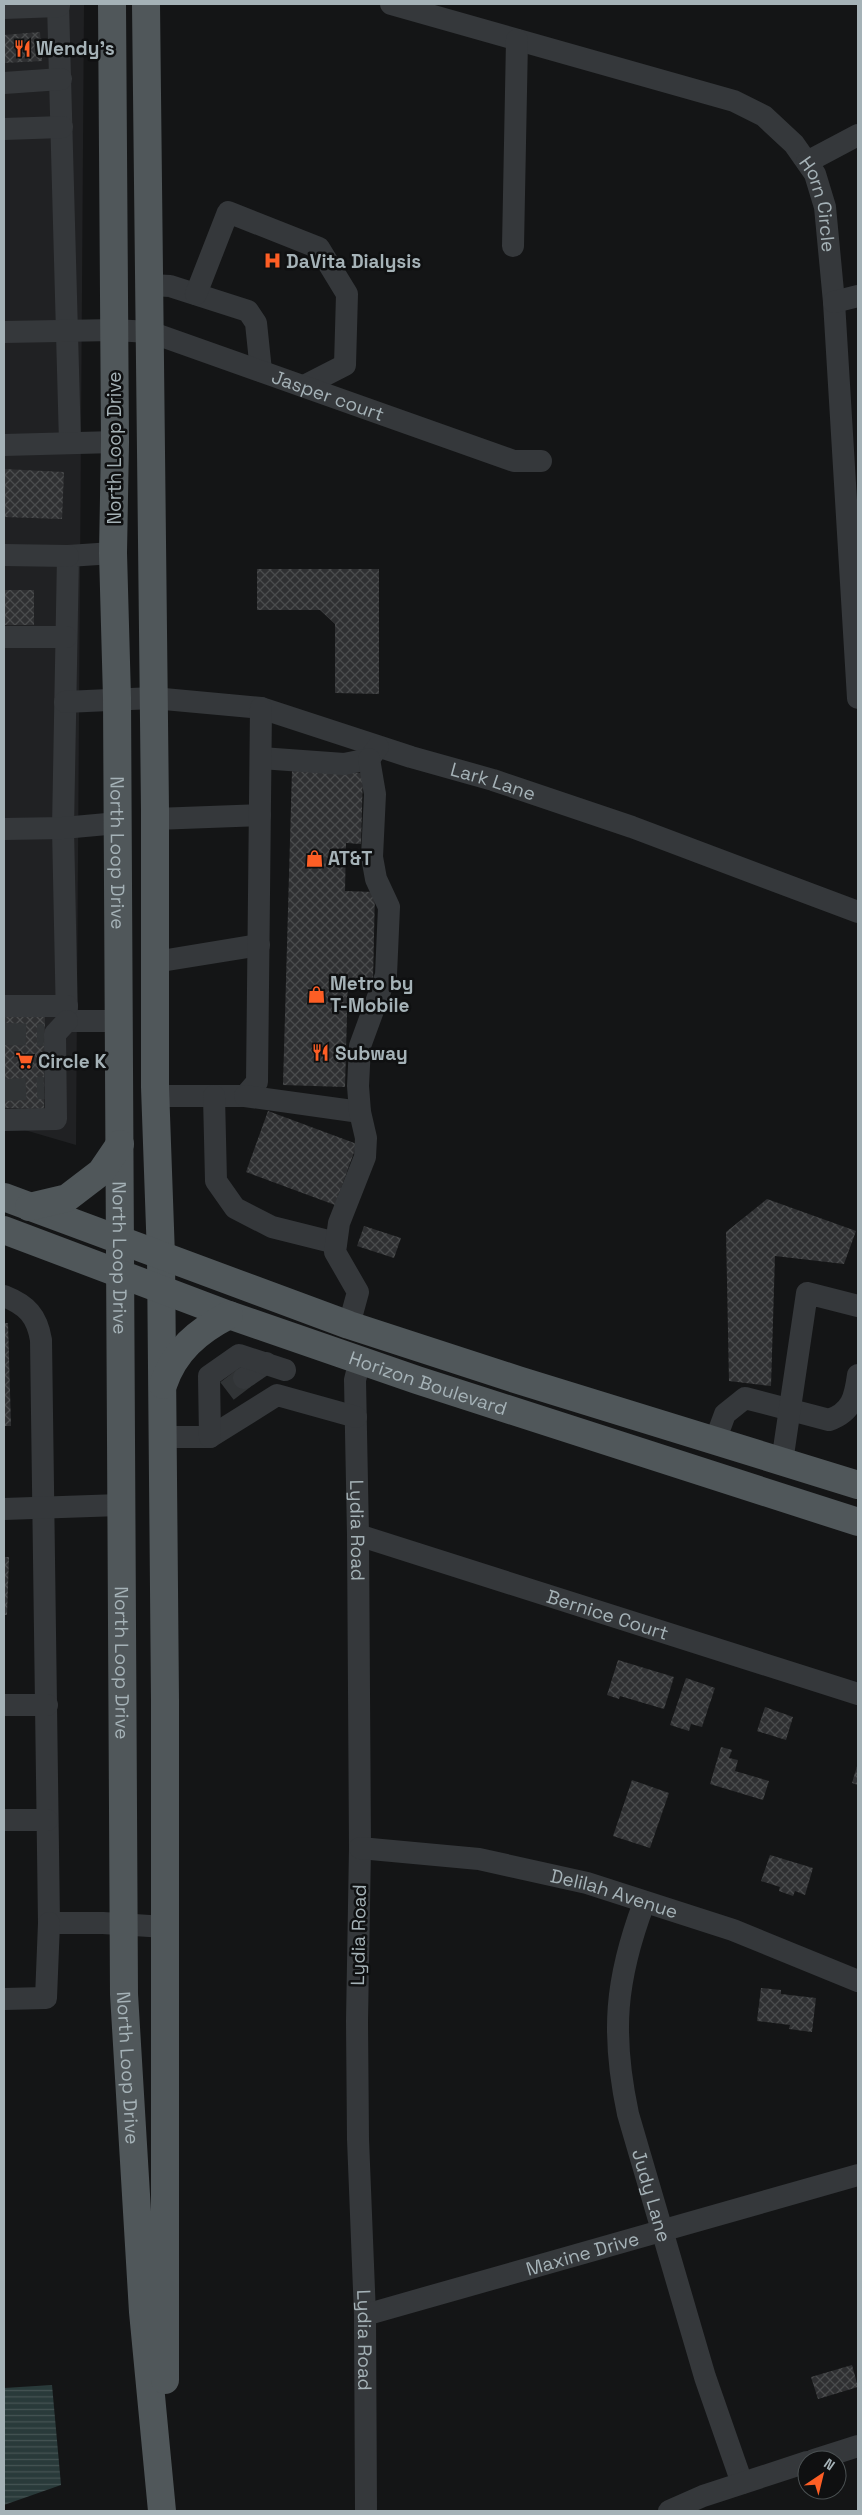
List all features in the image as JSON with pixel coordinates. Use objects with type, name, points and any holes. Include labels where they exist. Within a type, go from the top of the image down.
[{"type":"main road","name":"North Loop Drive","points":[[112,4],[124,1994],[143,2312],[163,2511]]},
{"type":"main road","name":"North Loop Drive","points":[[146,4],[155,818],[156,1096],[161,1256],[165,1700],[166,2207],[163,2511]]},
{"type":"main road","points":[[29,1207],[67,1198],[100,1172],[120,1144]]},
{"type":"main road","name":"Horizon Boulevard","points":[[4,1197],[349,1325],[518,1380],[858,1485]]},
{"type":"main road","name":"Horizon Boulevard","points":[[4,1230],[295,1338],[858,1522]]},
{"type":"main road","points":[[161,1389],[176,1356],[193,1337],[208,1326],[229,1315]]},
{"type":"main road","points":[[706,1473],[720,1470],[768,1472],[775,1469],[782,1462]]},
{"type":"street","name":"Horn Circle","points":[[392,4],[734,101],[764,116],[794,144],[807,162],[815,174],[825,207],[834,302],[858,698]]},
{"type":"street","points":[[4,8],[58,5],[70,443]]},
{"type":"street","points":[[513,246],[518,40]]},
{"type":"street","points":[[4,83],[61,79]]},
{"type":"street","points":[[4,129],[62,127]]},
{"type":"street","points":[[807,162],[858,135]]},
{"type":"street","points":[[196,294],[228,212],[319,248],[347,294],[345,365],[304,386]]},
{"type":"street","points":[[150,285],[170,286],[248,311],[256,323],[261,371]]},
{"type":"street","points":[[834,302],[858,296]]},
{"type":"street","name":"Jasper court","points":[[4,332],[114,330],[150,332],[514,462],[541,461]]},
{"type":"street","points":[[4,444],[115,442]]},
{"type":"street","points":[[4,556],[68,556],[114,553]]},
{"type":"street","points":[[4,1120],[56,1119],[50,1088],[58,1024],[68,556]]},
{"type":"street","points":[[4,637],[66,637]]},
{"type":"street","name":"Lark Lane","points":[[65,702],[117,698],[153,698],[262,708],[373,753],[493,780],[632,827],[858,912]]},
{"type":"street","points":[[245,1096],[256,1082],[257,1075],[262,708]]},
{"type":"street","points":[[261,758],[344,764],[373,753],[375,794],[372,858],[376,879],[389,906],[386,975],[360,1046],[358,1086],[360,1112],[366,1138],[365,1157],[339,1223],[334,1252],[358,1292],[349,1325]]},
{"type":"street","points":[[155,818],[260,815]]},
{"type":"street","points":[[4,829],[63,828],[118,823]]},
{"type":"street","points":[[156,962],[259,945]]},
{"type":"street","points":[[4,1006],[58,1024],[119,1022]]},
{"type":"street","points":[[156,1096],[245,1096],[360,1112]]},
{"type":"street","points":[[214,1096],[216,1181],[235,1208],[272,1227],[336,1243]]},
{"type":"street","points":[[782,1462],[807,1293],[858,1306]]},
{"type":"street","points":[[4,1296],[30,1310],[39,1328],[41,1340],[42,1509],[47,1705],[46,1820],[49,1923],[46,1998],[4,1999]]},
{"type":"street","points":[[210,1404],[236,1384],[275,1367],[295,1338]]},
{"type":"street","points":[[210,1437],[209,1376],[239,1354],[275,1367]]},
{"type":"street","name":"Lydia Road","points":[[360,1360],[355,1380],[360,1848],[357,2100],[365,2315],[366,2511]]},
{"type":"street","points":[[275,1367],[277,1394]]},
{"type":"street","points":[[715,1441],[725,1414],[745,1398],[830,1420],[839,1417],[855,1399],[858,1375]]},
{"type":"street","points":[[162,1437],[210,1437],[277,1394],[356,1417]]},
{"type":"street","points":[[4,1508],[42,1509],[120,1505]]},
{"type":"street","name":"Bernice Court","points":[[358,1535],[858,1694]]},
{"type":"street","points":[[4,1705],[47,1705]]},
{"type":"street","points":[[4,1820],[46,1820]]},
{"type":"street","name":"Delilah Avenue","points":[[360,1848],[450,1856],[526,1868],[587,1883],[644,1903],[733,1930],[858,1981]]},
{"type":"street","name":"Judy Lane","points":[[644,1903],[630,1938],[621,1975],[616,2045],[620,2077],[628,2114],[705,2377],[742,2483]]},
{"type":"street","points":[[49,1923],[124,1924],[164,1927]]},
{"type":"street","name":"Maxine Drive","points":[[365,2315],[662,2229],[858,2175]]},
{"type":"street","points":[[845,2450],[858,2446]]},
{"type":"street","points":[[668,2511],[703,2496],[797,2465]]},
{"type":"shaded area","points":[[4,4],[84,4],[76,1145],[4,1124]]},
{"type":"shaded area","points":[[52,2385],[61,2485],[4,2505],[4,2388]]},
{"type":"building","name":"Wendy's","points":[[40,32],[42,61],[4,63],[4,35]]},
{"type":"building","points":[[4,469],[64,472],[62,519],[4,517]]},
{"type":"building","points":[[257,569],[379,569],[379,694],[335,693],[335,624],[320,610],[257,610]]},
{"type":"building","points":[[4,590],[34,590],[34,625],[4,625]]},
{"type":"building","points":[[292,770],[363,773],[361,844],[346,843],[345,891],[375,892],[373,980],[348,979],[345,1087],[283,1085]]},
{"type":"building","name":"Circle K","points":[[4,1015],[45,1015],[44,1109],[4,1108]]},
{"type":"building","points":[[268,1111],[357,1144],[335,1205],[246,1172]]},
{"type":"building","points":[[767,1199],[856,1231],[844,1264],[775,1256],[771,1386],[729,1381],[726,1232]]},
{"type":"building","points":[[364,1226],[401,1238],[394,1258],[357,1246]]},
{"type":"building","points":[[4,1323],[8,1323],[11,1426],[4,1426]]},
{"type":"building","points":[[4,1557],[9,1557],[7,1615],[4,1615]]},
{"type":"building","points":[[618,1660],[674,1677],[664,1709],[620,1696],[619,1699],[607,1695]]},
{"type":"building","points":[[686,1678],[715,1688],[702,1727],[691,1724],[689,1731],[670,1725]]},
{"type":"building","points":[[765,1707],[793,1717],[786,1740],[757,1731]]},
{"type":"building","points":[[721,1747],[732,1750],[729,1758],[738,1760],[735,1771],[769,1781],[763,1800],[710,1784]]},
{"type":"building","points":[[858,1763],[858,1785],[852,1783]]},
{"type":"building","points":[[632,1780],[669,1793],[650,1848],[613,1836]]},
{"type":"building","points":[[770,1855],[813,1868],[805,1895],[795,1891],[793,1896],[779,1891],[780,1887],[761,1881]]},
{"type":"building","points":[[761,1988],[781,1990],[781,1994],[816,1998],[812,2032],[789,2029],[790,2025],[757,2021]]},
{"type":"building","points":[[852,2365],[858,2387],[818,2399],[811,2377]]},
{"type":"tunnel","points":[[4,1034],[44,1035]]},
{"type":"tunnel","points":[[4,1090],[44,1088]]},
{"type":"tunnel","points":[[227,1391],[244,1378]]},
{"type":"place","name":"Wendy's","points":[[22,48]]},
{"type":"place","name":"DaVita Dialysis","points":[[272,261]]},
{"type":"place","name":"AT&T","points":[[314,858]]},
{"type":"place","name":"Metro by T-Mobile","points":[[316,994]]},
{"type":"place","name":"Subway","points":[[321,1053]]},
{"type":"place","name":"Circle K","points":[[24,1061]]}]
